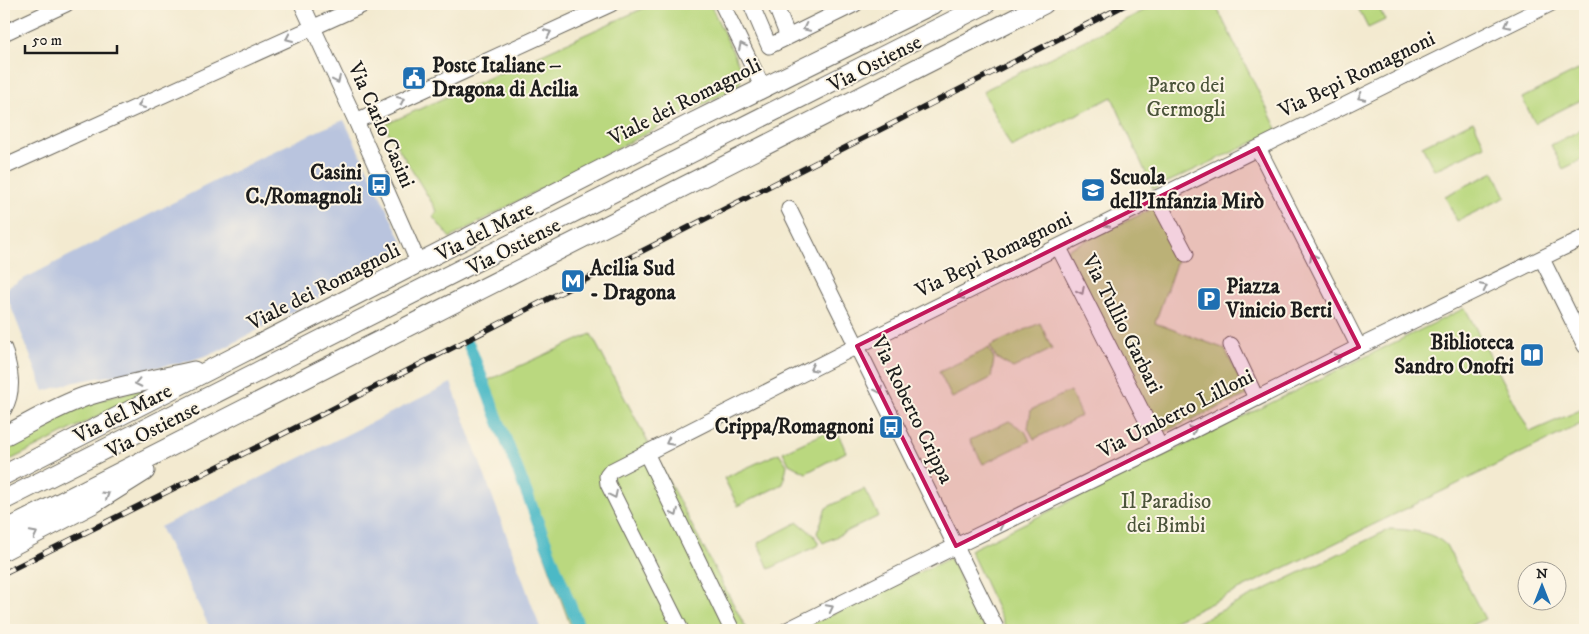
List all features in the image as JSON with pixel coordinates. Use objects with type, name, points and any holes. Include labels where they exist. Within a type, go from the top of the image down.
[{"type":"main road","name":"Viale dei Romagnoli","points":[[4,475],[763,88],[933,4]]},
{"type":"main road","name":"Via del Mare","points":[[4,500],[986,4]]},
{"type":"main road","name":"Via Ostiense","points":[[4,531],[1044,4]]},
{"type":"main road","points":[[4,436],[68,404],[102,392],[220,365]]},
{"type":"main road","points":[[4,550],[64,519],[135,478],[222,421]]},
{"type":"street","points":[[4,32],[66,4]]},
{"type":"street","name":"Via Carlo Casini","points":[[302,4],[356,120],[419,264]]},
{"type":"street","points":[[4,168],[365,4]]},
{"type":"street","points":[[356,120],[611,4]]},
{"type":"street","points":[[722,4],[763,88]]},
{"type":"street","points":[[751,4],[769,46],[856,4]]},
{"type":"street","points":[[775,4],[788,37]]},
{"type":"street","name":"Via Bepi Romagnoni","points":[[646,453],[857,346],[1059,248],[1550,4]]},
{"type":"street","points":[[1258,148],[1359,347]]},
{"type":"street","points":[[1157,199],[1186,254]]},
{"type":"street","name":"Via Roberto Crippa","points":[[789,209],[997,630]]},
{"type":"street","name":"Via Umberto Lilloni","points":[[787,630],[1585,237]]},
{"type":"street","name":"Via Tullio Garbari","points":[[1059,248],[1160,447]]},
{"type":"street","points":[[1542,259],[1585,346]]},
{"type":"street","points":[[1231,345],[1256,398]]},
{"type":"street","points":[[4,349],[10,370],[10,384],[9,398],[4,409]]},
{"type":"street","points":[[681,630],[607,480],[611,470],[646,453],[732,630]]},
{"type":"highlighted area","points":[[1258,148],[1359,347],[956,546],[857,346]]},
{"type":"shaded area","points":[[344,120],[404,245],[390,259],[217,352],[186,362],[75,382],[44,391],[4,289],[272,152]]},
{"type":"shaded area","points":[[451,383],[541,630],[211,630],[160,527]]},
{"type":"green space","points":[[653,4],[710,4],[741,69],[740,82],[737,87],[575,170],[450,238],[433,217],[437,211],[384,125]]},
{"type":"green space","name":"Parco dei Germogli","points":[[1157,4],[1215,4],[1278,131],[1153,189],[1112,97],[1011,147],[983,91]]},
{"type":"green space","points":[[1356,4],[1377,4],[1385,20],[1368,28]]},
{"type":"green space","points":[[1580,69],[1585,80],[1585,98],[1535,123],[1522,98]]},
{"type":"green space","points":[[1473,121],[1485,146],[1434,170],[1422,146]]},
{"type":"green space","points":[[1585,128],[1585,158],[1563,169],[1551,145]]},
{"type":"green space","points":[[1494,172],[1506,197],[1457,221],[1445,196]]},
{"type":"green space","points":[[1154,208],[1180,252],[1155,323],[1225,349],[1247,395],[1159,434],[1066,250]]},
{"type":"green space","name":"Il Paradiso dei Bimbi","points":[[1465,308],[1530,432],[1585,408],[1585,422],[1156,630],[1007,630],[970,550]]},
{"type":"green space","points":[[1040,323],[1052,349],[1013,368],[996,358],[990,346]]},
{"type":"green space","points":[[591,334],[747,630],[572,630],[482,383]]},
{"type":"green space","points":[[989,348],[994,359],[991,378],[952,398],[939,372]]},
{"type":"green space","points":[[168,381],[4,463],[4,442],[65,410]]},
{"type":"green space","points":[[1070,391],[1081,416],[1034,439],[1028,428],[1031,410]]},
{"type":"green space","points":[[1009,421],[1025,431],[1030,441],[983,464],[970,440]]},
{"type":"green space","points":[[836,428],[846,452],[806,473],[789,464],[783,452]]},
{"type":"green space","points":[[779,453],[787,465],[783,484],[738,506],[724,478]]},
{"type":"green space","points":[[864,489],[879,516],[823,543],[817,533],[826,508]]},
{"type":"green space","points":[[798,522],[814,535],[819,545],[769,569],[758,543]]},
{"type":"green space","points":[[1390,529],[1427,534],[1446,545],[1485,619],[1461,630],[1181,630]]},
{"type":"green space","points":[[950,558],[986,630],[799,630]]},
{"type":"waterway","points":[[469,345],[580,630]]},
{"type":"railway","points":[[4,573],[283,434],[1127,4]]},
{"type":"place","name":"Poste Italiane – Dragona di Acilia","points":[[414,78]]},
{"type":"place","name":"Casini C./Romagnoli","points":[[379,185]]},
{"type":"place","name":"Scuola dell'Infanzia Mirò","points":[[1093,190]]},
{"type":"place","name":"Acilia Sud - Dragona","points":[[573,281]]},
{"type":"place","name":"Piazza Vinicio Berti","points":[[1209,299]]},
{"type":"place","name":"Biblioteca Sandro Onofri","points":[[1532,355]]},
{"type":"place","name":"Crippa/Romagnoni","points":[[891,427]]}]
